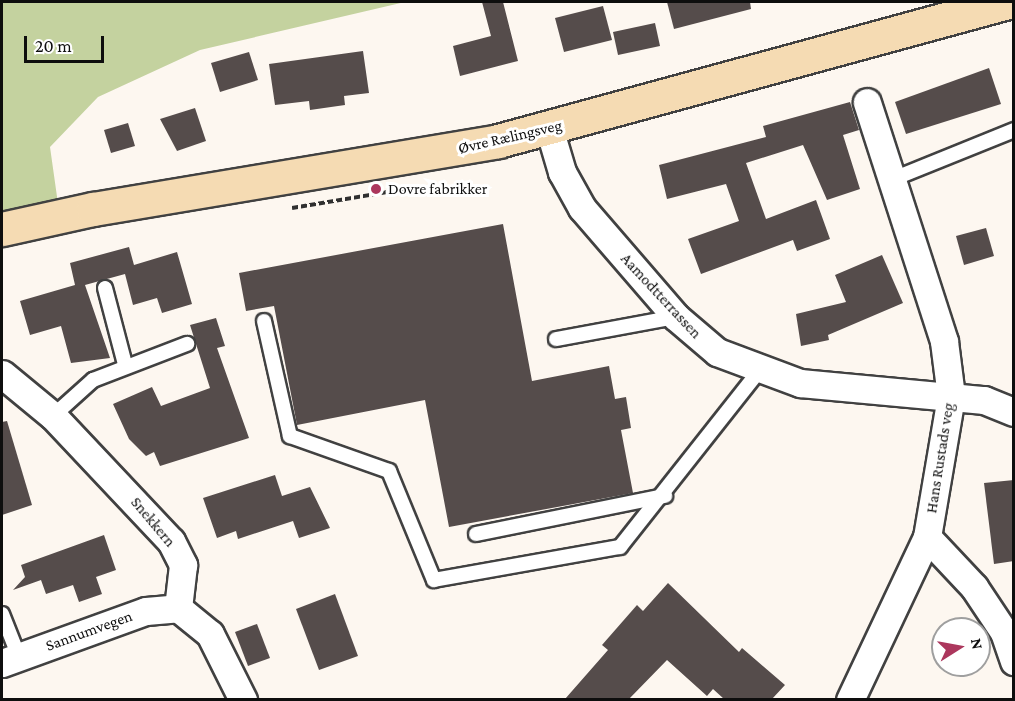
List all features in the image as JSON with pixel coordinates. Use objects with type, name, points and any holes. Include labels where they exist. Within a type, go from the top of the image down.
[{"type":"main road","name":"Øvre Rælingsveg","points":[[2,229],[93,209],[447,151],[549,128],[1008,2]]},
{"type":"street","name":"Hans Rustads veg","points":[[850,699],[927,537],[951,396],[944,341],[867,102]]},
{"type":"street","name":"Aamodtterrassen","points":[[549,128],[570,192],[676,317],[717,352],[759,371],[800,383],[984,400],[1014,412]]},
{"type":"street","name":"Snekkern","points":[[2,374],[53,416],[179,552],[183,578],[178,608]]},
{"type":"street","points":[[927,537],[974,587],[1004,632],[1014,661]]},
{"type":"street","points":[[178,608],[210,634],[243,699]]},
{"type":"street","name":"Sannumvegen","points":[[10,660],[146,610],[178,608]]},
{"type":"lane","points":[[893,179],[1014,130]]},
{"type":"lane","points":[[105,288],[125,364]]},
{"type":"lane","points":[[556,339],[676,317]]},
{"type":"lane","points":[[264,321],[290,436],[388,471],[434,580],[621,547],[665,496],[759,371]]},
{"type":"lane","points":[[53,416],[93,380],[125,364],[187,344]]},
{"type":"lane","points":[[476,534],[665,496]]},
{"type":"lane","points":[[2,614],[10,660]]},
{"type":"green space","points":[[2,2],[405,2],[200,50],[98,97],[50,147],[61,225],[2,239]]},
{"type":"building","points":[[482,2],[503,2],[518,61],[460,76],[453,46],[491,36]]},
{"type":"building","points":[[667,2],[750,2],[751,9],[674,29]]},
{"type":"building","points":[[603,6],[612,40],[564,52],[555,18]]},
{"type":"building","points":[[655,23],[660,46],[618,55],[613,32]]},
{"type":"building","points":[[363,51],[369,93],[344,96],[345,105],[310,110],[309,101],[275,105],[269,64]]},
{"type":"building","points":[[249,52],[258,80],[220,92],[211,63]]},
{"type":"building","points":[[989,68],[1001,104],[906,134],[895,102]]},
{"type":"building","points":[[850,102],[859,130],[843,135],[860,189],[827,200],[803,145],[746,163],[766,219],[816,200],[830,239],[797,251],[793,240],[701,274],[688,239],[739,221],[726,184],[667,199],[659,165],[766,137],[763,126]]},
{"type":"building","points":[[195,108],[206,141],[177,151],[160,119]]},
{"type":"building","points":[[128,123],[135,146],[111,153],[104,130]]},
{"type":"building","points":[[503,224],[532,381],[609,366],[615,399],[626,397],[631,428],[621,430],[633,493],[449,527],[425,400],[297,425],[274,306],[246,311],[239,273]]},
{"type":"building","points":[[986,228],[994,256],[964,265],[956,236]]},
{"type":"building","points":[[129,247],[134,265],[177,252],[192,304],[162,313],[157,298],[133,305],[125,274],[85,285],[110,358],[71,363],[61,326],[30,335],[20,301],[75,285],[70,263]]},
{"type":"building","points":[[882,255],[903,303],[828,335],[829,340],[801,346],[796,314],[846,302],[835,275]]},
{"type":"building","points":[[216,318],[225,346],[217,348],[249,438],[160,466],[154,452],[146,456],[129,439],[113,404],[152,387],[161,406],[210,388],[190,325]]},
{"type":"building","points":[[7,421],[32,505],[2,515],[2,422]]},
{"type":"building","points":[[275,475],[282,496],[310,487],[330,528],[299,538],[293,521],[238,539],[236,531],[217,538],[203,498]]},
{"type":"building","points":[[1014,480],[1014,561],[994,564],[984,483]]},
{"type":"building","points":[[104,535],[116,570],[96,577],[102,594],[79,602],[73,585],[46,594],[41,580],[13,590],[25,577],[21,565]]},
{"type":"building","points":[[668,583],[739,652],[742,648],[785,685],[772,699],[724,699],[713,689],[707,696],[667,660],[629,699],[565,699],[608,650],[602,645],[637,605],[643,611]]},
{"type":"building","points":[[335,594],[358,656],[319,670],[296,609]]},
{"type":"building","points":[[257,624],[270,658],[248,666],[235,632]]},
{"type":"place","name":"Dovre fabrikker","points":[[376,189]]}]
